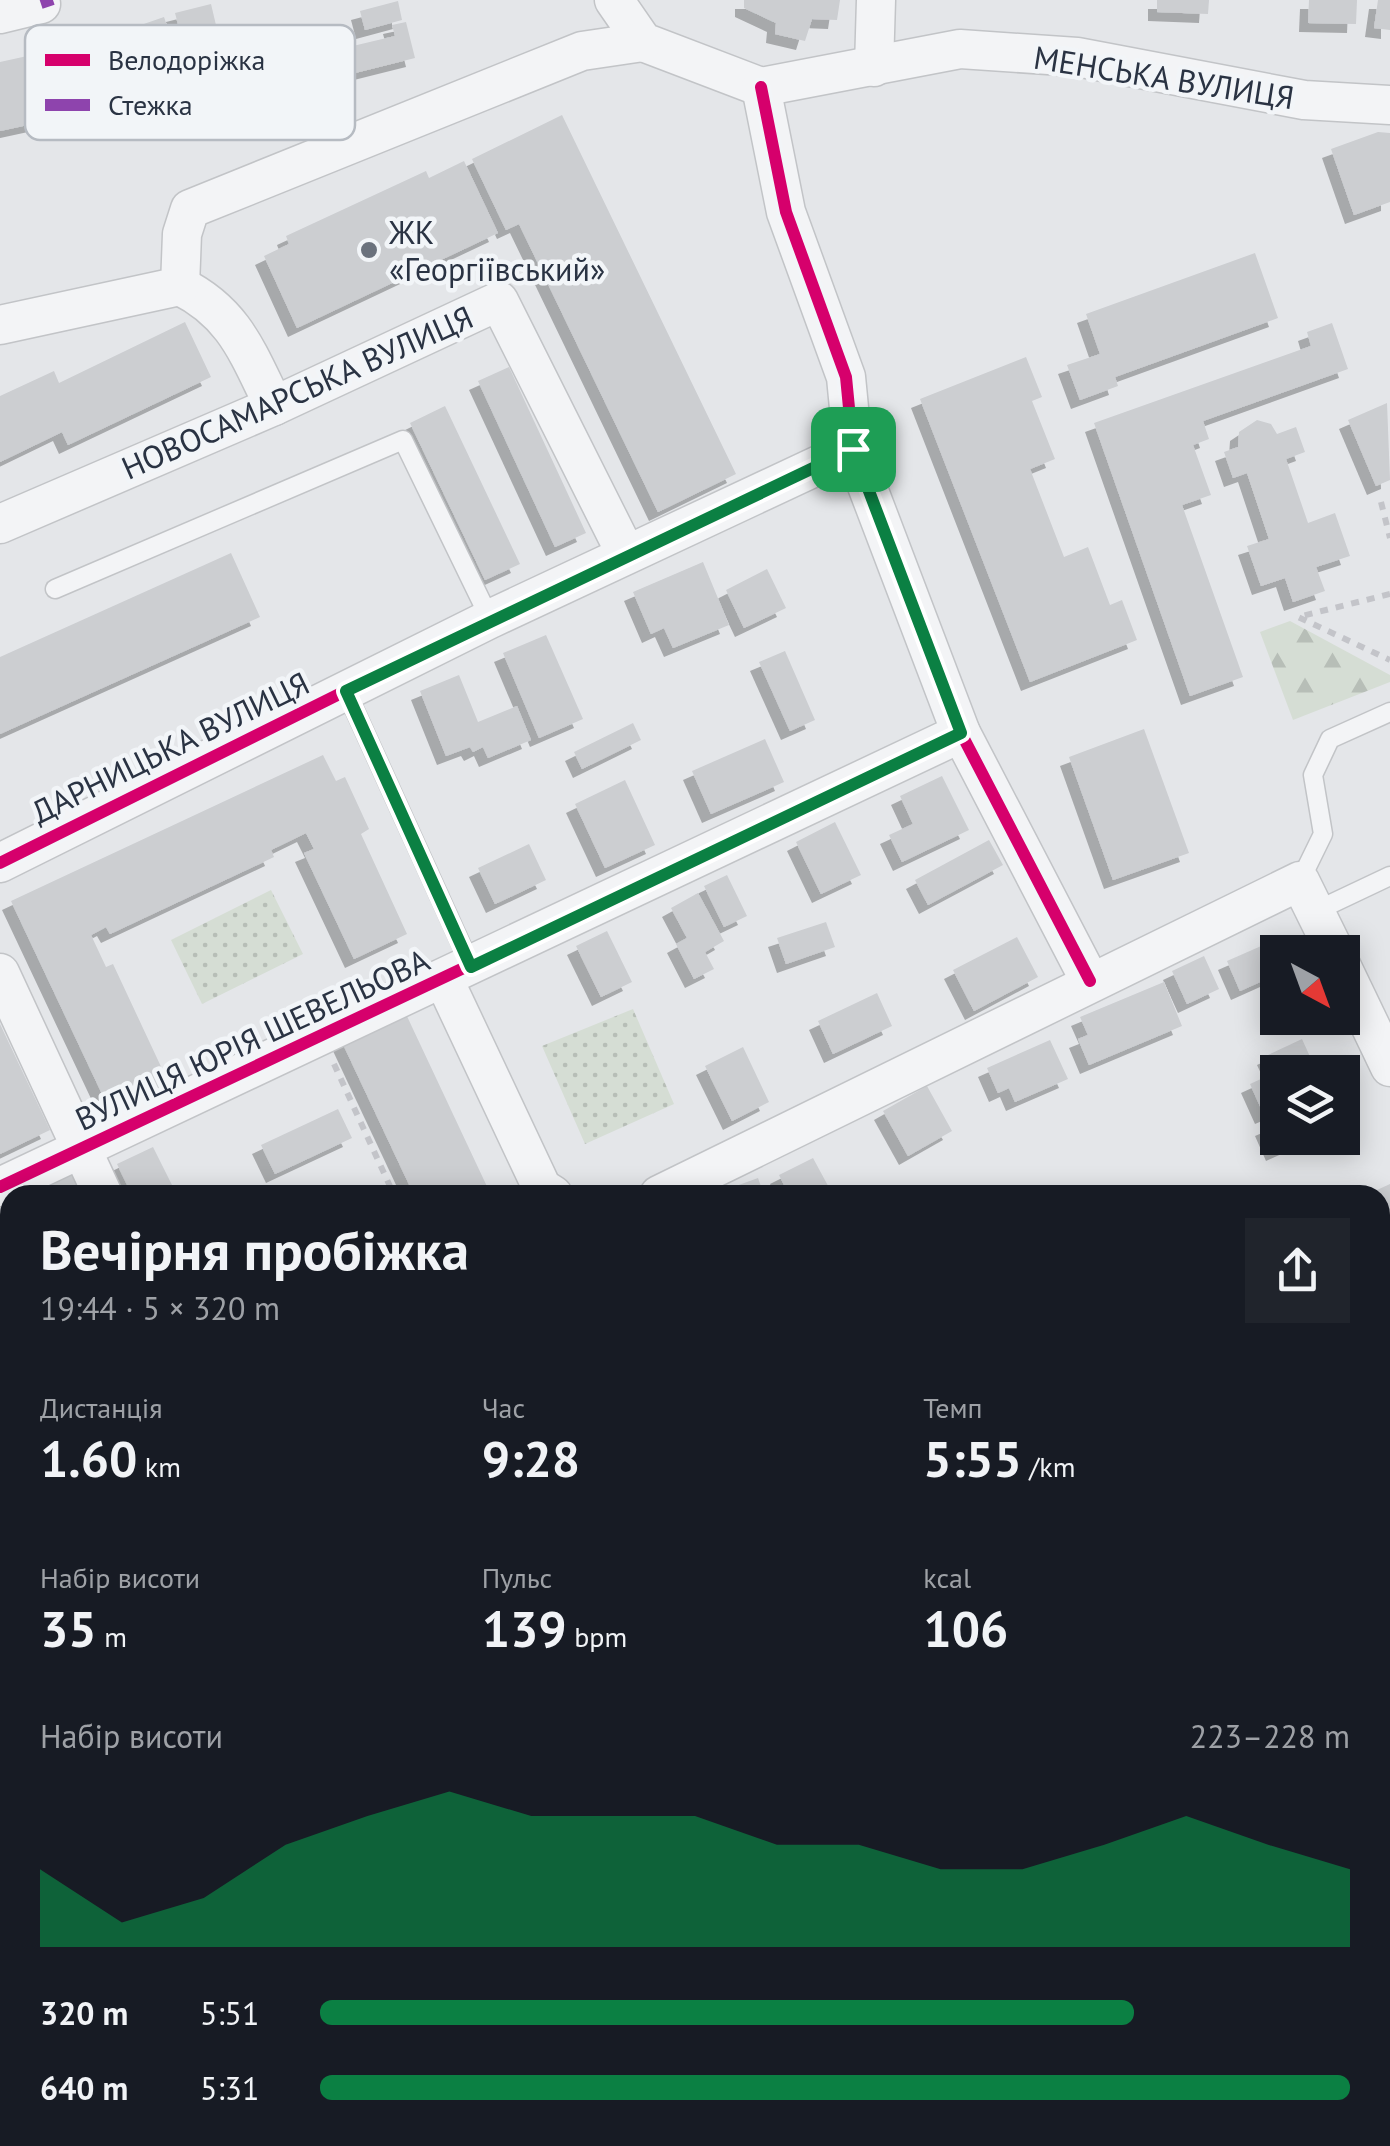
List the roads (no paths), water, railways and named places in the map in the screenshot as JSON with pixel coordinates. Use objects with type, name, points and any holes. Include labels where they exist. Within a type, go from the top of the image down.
[{"type":"street","points":[[614,0],[643,42]]},
{"type":"street","points":[[874,66],[876,0]]},
{"type":"street","points":[[0,14],[41,4]]},
{"type":"street","points":[[180,286],[182,234],[190,209],[582,51],[643,42],[761,87],[786,212],[846,377],[853,449],[961,733],[1090,981]]},
{"type":"street","name":"МЕНСЬКА ВУЛИЦЯ","points":[[761,87],[960,50],[1058,56],[1304,100],[1390,105]]},
{"type":"street","points":[[0,326],[180,286],[212,302],[241,340],[274,406]]},
{"type":"street","name":"НОВОСАМАРСЬКА ВУЛИЦЯ","points":[[0,524],[274,406],[499,301],[626,554]]},
{"type":"street","name":"ДАРНИЦЬКА ВУЛИЦЯ","points":[[0,863],[490,619],[853,449]]},
{"type":"street","name":"ВУЛИЦЯ ЮРІЯ ШЕВЕЛЬОВА","points":[[4,1185],[961,733]]},
{"type":"street","points":[[680,1185],[1090,981],[1308,896],[1328,935]]},
{"type":"street","points":[[0,972],[98,1185]]},
{"type":"street","points":[[458,973],[541,1185]]},
{"type":"street","points":[[1360,1006],[1390,1068]]},
{"type":"lane","points":[[55,588],[403,440],[490,619]]},
{"type":"lane","points":[[346,691],[458,973]]},
{"type":"lane","points":[[1390,712],[1330,739],[1312,774],[1322,834],[1308,896],[1390,876]]},
{"type":"place","name":"ЖК «Георгіївський»","points":[[369,250]]}]
